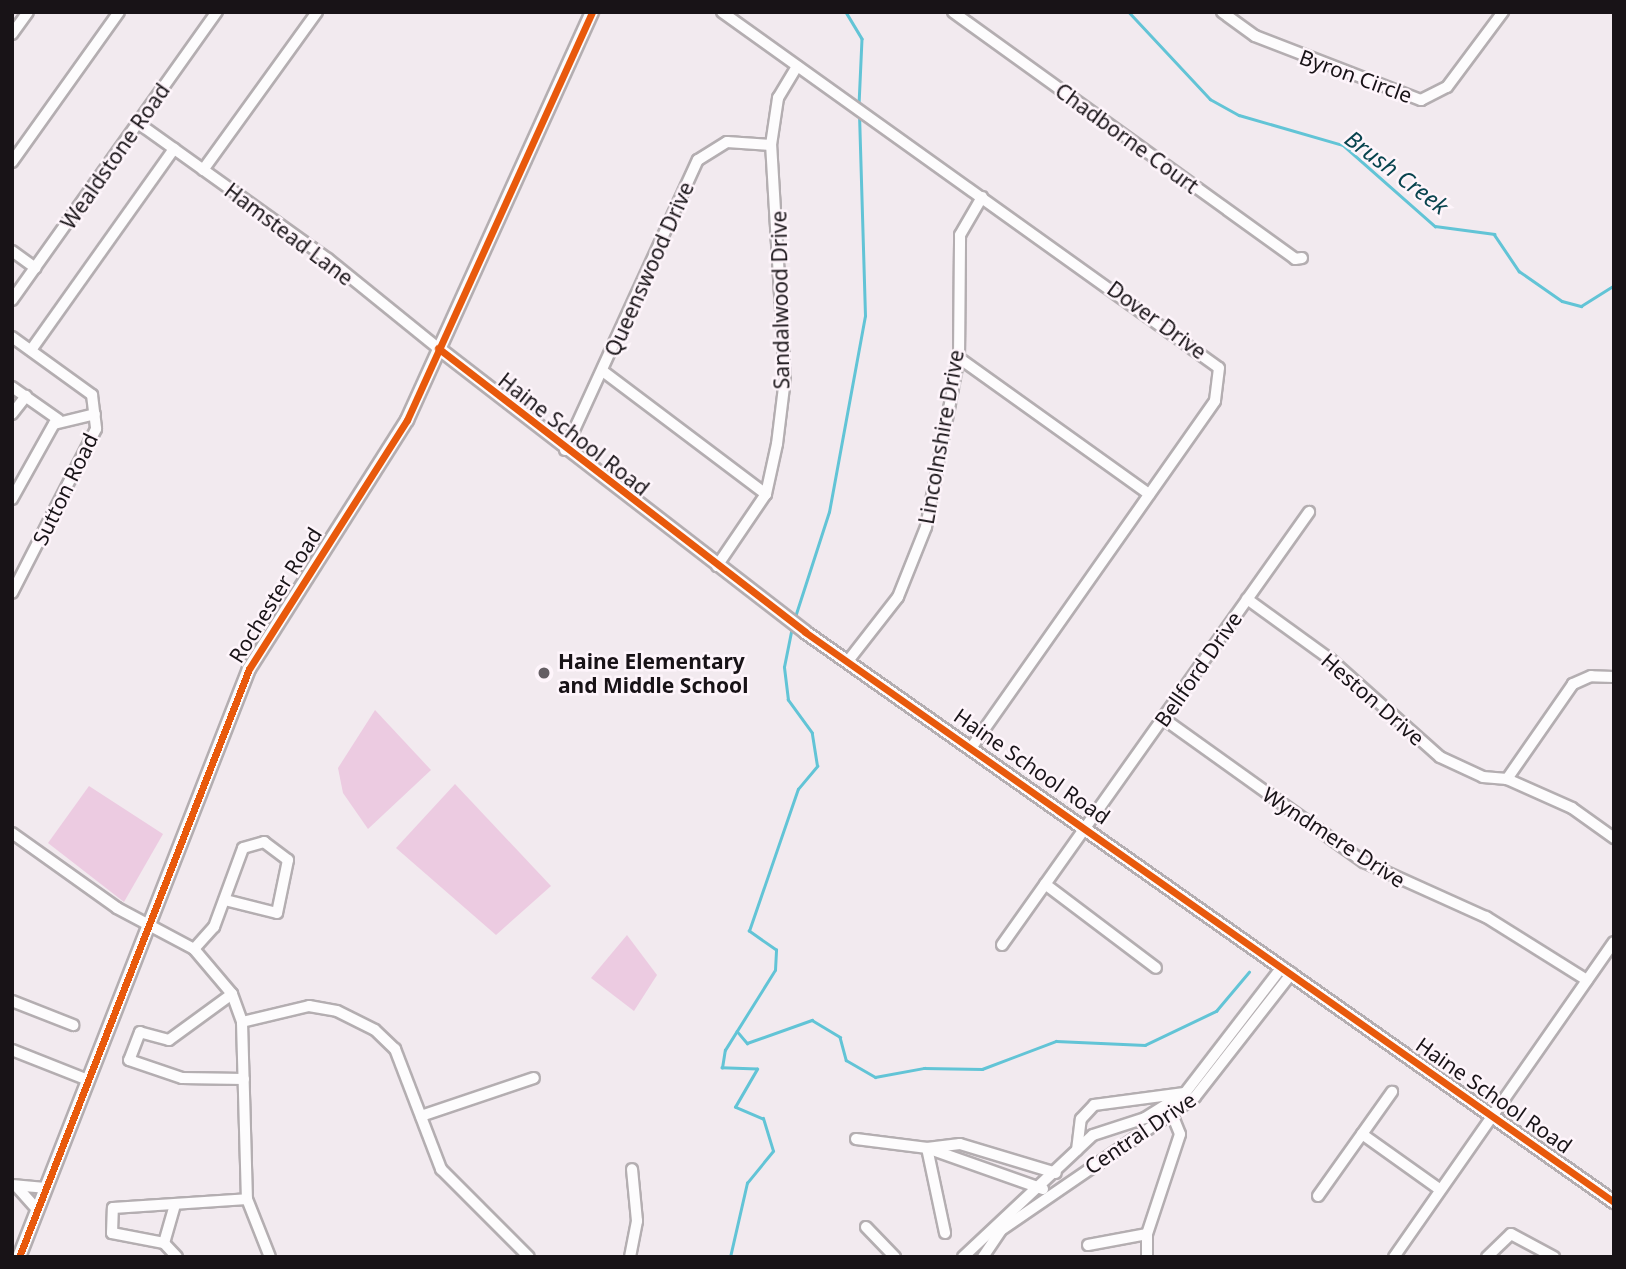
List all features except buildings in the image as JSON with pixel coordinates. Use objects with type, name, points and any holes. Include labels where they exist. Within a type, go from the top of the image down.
[{"type":"street","points":[[12,34],[28,12]]},
{"type":"street","points":[[12,162],[119,12]]},
{"type":"street","name":"Wealdstone Road","points":[[12,300],[218,12]]},
{"type":"street","points":[[203,170],[317,12]]},
{"type":"street","name":"Rochester Road","points":[[19,1257],[145,925],[249,669],[402,429],[592,12]]},
{"type":"street","name":"Dover Drive","points":[[722,12],[1219,368],[1216,401],[973,745]]},
{"type":"street","name":"Chadborne Court","points":[[953,12],[1295,259],[1302,258]]},
{"type":"street","name":"Byron Circle","points":[[1222,12],[1255,36],[1421,100],[1447,87],[1503,12]]},
{"type":"street","name":"Sandalwood Drive","points":[[717,566],[766,494],[785,379],[771,145],[778,98],[797,66]]},
{"type":"street","name":"Hamstead Lane","points":[[138,123],[438,348]]},
{"type":"street","name":"Queenswood Drive","points":[[565,450],[604,372],[698,160],[727,142],[771,145]]},
{"type":"street","points":[[31,350],[174,149]]},
{"type":"street","name":"Lincolnshire Drive","points":[[848,661],[913,569],[959,358],[960,234],[982,197]]},
{"type":"street","points":[[12,251],[35,268]]},
{"type":"street","name":"Sutton Road","points":[[12,337],[85,389],[95,414],[96,429],[12,593]]},
{"type":"street","name":"Haine School Road","points":[[438,348],[565,450],[717,566],[1614,1202]]},
{"type":"street","points":[[959,358],[1149,494]]},
{"type":"street","points":[[604,372],[766,494]]},
{"type":"street","points":[[12,387],[59,420],[95,414]]},
{"type":"street","points":[[12,414],[26,396]]},
{"type":"street","points":[[12,499],[59,420]]},
{"type":"street","name":"Bellford Drive","points":[[1002,945],[1309,512]]},
{"type":"street","name":"Heston Drive","points":[[1247,599],[1329,659],[1440,757],[1483,777],[1507,779],[1527,787],[1614,838]]},
{"type":"street","points":[[1507,779],[1573,684],[1591,676],[1614,677]]},
{"type":"street","name":"Wyndmere Drive","points":[[1164,719],[1364,862],[1486,917],[1587,981]]},
{"type":"street","points":[[12,833],[145,925],[194,949],[232,994],[242,1022],[247,1199],[268,1256]]},
{"type":"street","points":[[194,949],[209,937],[248,844],[264,842],[288,860],[277,913],[225,900]]},
{"type":"street","points":[[1045,884],[1156,968]]},
{"type":"street","points":[[1394,1257],[1490,1114],[1614,943]]},
{"type":"street","name":"Central Drive","points":[[963,1257],[975,1252],[1093,1135],[1170,1110],[1287,970]]},
{"type":"street","name":"Central Drive","points":[[983,1257],[995,1235],[1170,1110],[1204,1089],[1287,970]]},
{"type":"street","points":[[232,994],[169,1040],[140,1032],[129,1060],[182,1078],[244,1079]]},
{"type":"street","points":[[12,1001],[73,1025]]},
{"type":"street","points":[[242,1022],[309,1006],[358,1018],[395,1049],[421,1116],[452,1184],[529,1257]]},
{"type":"street","points":[[12,1050],[88,1080]]},
{"type":"street","points":[[421,1116],[534,1078]]},
{"type":"street","points":[[1318,1196],[1392,1092]]},
{"type":"street","name":"Central Drive","points":[[1074,1154],[1081,1119],[1094,1105],[1185,1093]]},
{"type":"street","points":[[1147,1257],[1147,1234],[1181,1134],[1170,1110]]},
{"type":"street","points":[[1362,1134],[1439,1189]]},
{"type":"street","name":"Central Drive","points":[[856,1139],[927,1148],[1040,1188],[1061,1188]]},
{"type":"street","name":"Central Drive","points":[[927,1148],[960,1144],[1056,1173]]},
{"type":"street","points":[[927,1148],[945,1233]]},
{"type":"street","points":[[1074,1154],[1095,1163]]},
{"type":"street","points":[[630,1257],[637,1221],[632,1169]]},
{"type":"street","points":[[15,1186],[45,1188]]},
{"type":"street","points":[[15,1186],[37,1209]]},
{"type":"street","points":[[177,1257],[164,1243],[112,1234],[110,1212],[118,1206],[247,1199]]},
{"type":"street","points":[[164,1243],[175,1205]]},
{"type":"street","points":[[866,1227],[895,1257]]},
{"type":"street","points":[[1088,1245],[1147,1234]]},
{"type":"street","points":[[1487,1257],[1511,1234],[1555,1257]]},
{"type":"shaded area","points":[[375,710],[431,770],[368,829],[343,793],[338,768]]},
{"type":"shaded area","points":[[455,784],[551,886],[496,935],[396,848]]},
{"type":"shaded area","points":[[89,786],[163,834],[124,902],[48,843]]},
{"type":"shaded area","points":[[627,935],[657,975],[634,1011],[591,978]]},
{"type":"waterway","points":[[846,12],[862,39],[859,105]]},
{"type":"waterway","name":"Brush Creek","points":[[1129,12],[1210,99],[1239,115],[1343,145],[1435,226],[1494,234],[1519,271],[1562,301],[1581,306],[1614,285]]},
{"type":"waterway","points":[[795,617],[829,512],[865,316],[859,115]]},
{"type":"waterway","points":[[730,1257],[747,1183],[773,1151],[763,1119],[735,1107],[757,1069],[722,1068],[725,1050],[775,970],[776,950],[749,931],[798,789],[817,766],[812,733],[788,700],[784,667],[792,627]]},
{"type":"waterway","points":[[737,1031],[747,1043],[812,1020],[840,1037],[846,1060],[875,1077],[924,1068],[982,1069],[1056,1041],[1145,1045],[1216,1011],[1249,972]]},
{"type":"cycle path","points":[[19,1257],[249,669],[407,420],[592,12]]},
{"type":"cycle path","points":[[438,348],[805,632],[1614,1202]]},
{"type":"place","name":"Haine Elementary and Middle School","points":[[544,673]]}]
